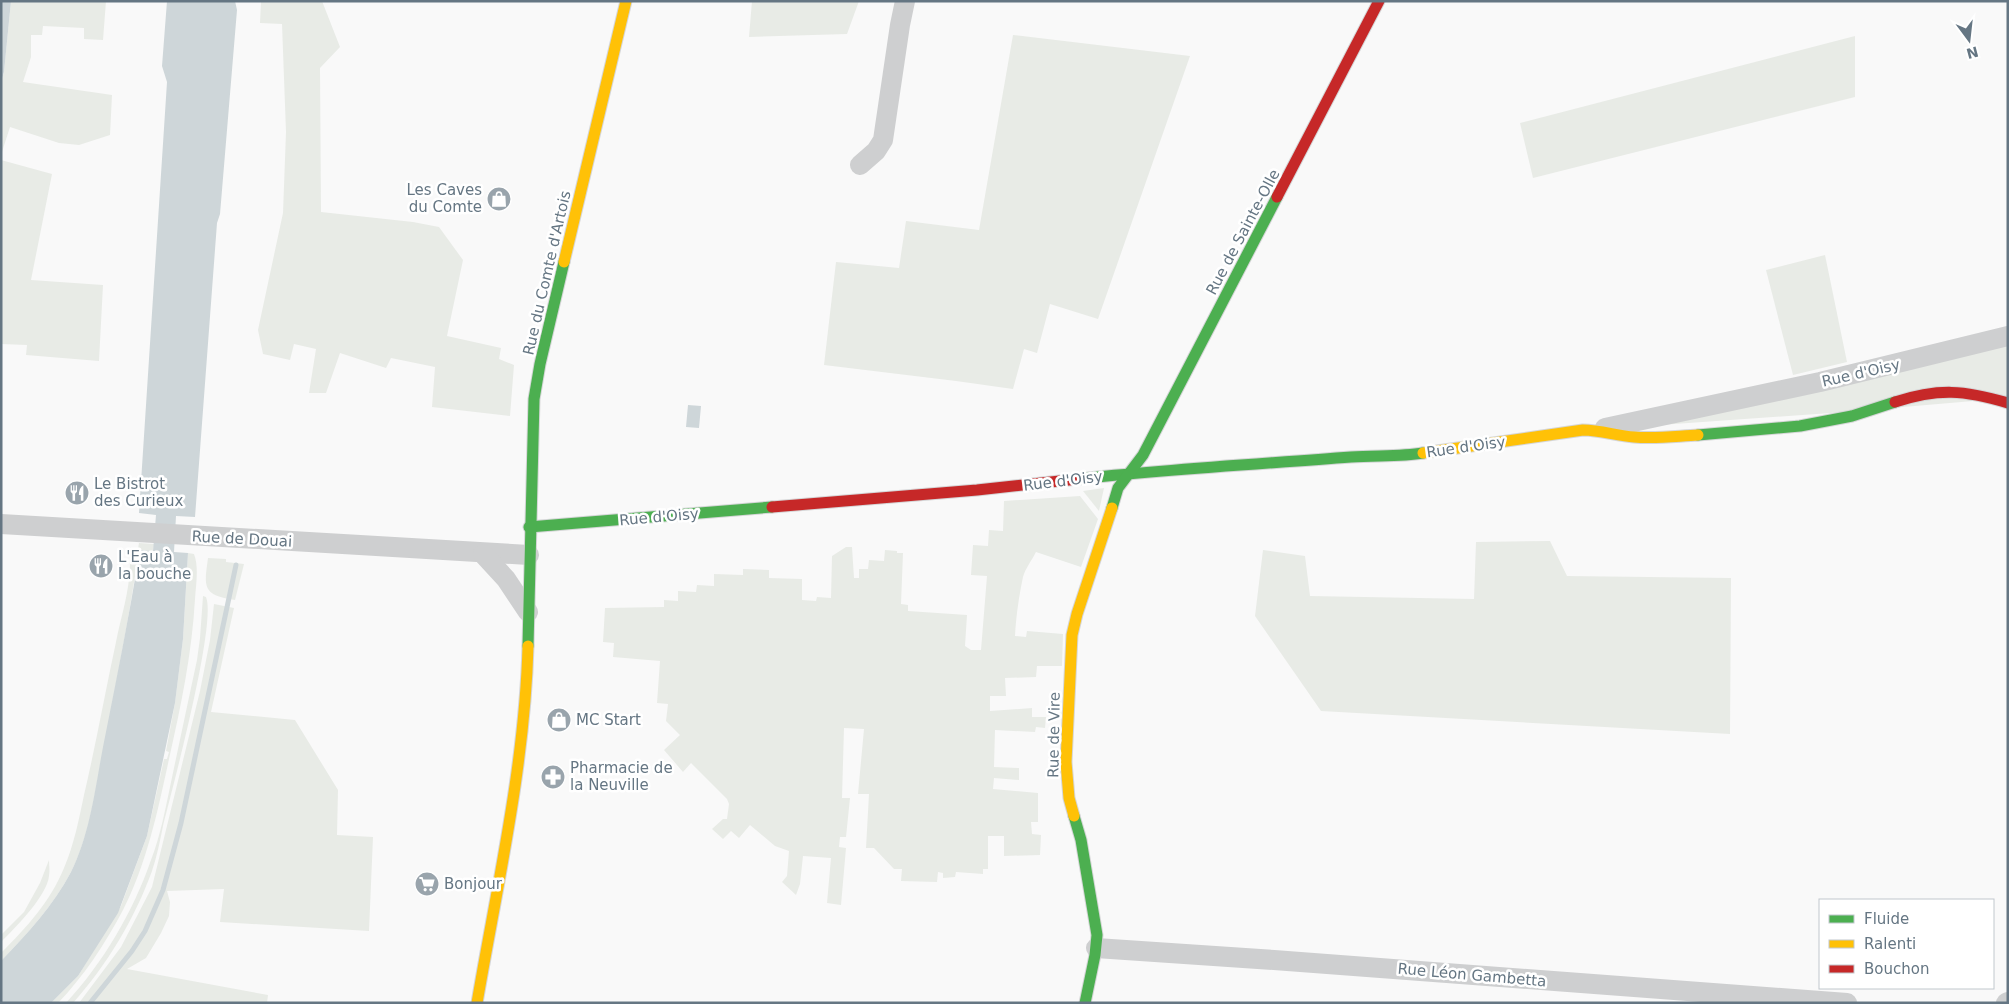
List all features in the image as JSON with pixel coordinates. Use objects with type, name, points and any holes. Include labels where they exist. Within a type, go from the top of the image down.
[{"type":"street","name":"Rue du Comte d'Artois","points":[[477,1003],[521,746],[527,683],[529,527],[534,399],[540,364],[626,1]]},
{"type":"street","points":[[860,166],[876,151],[883,140],[900,25],[906,1]]},
{"type":"street","name":"Rue de Sainte-Olle","points":[[1128,474],[1147,447],[1379,1]]},
{"type":"street","name":"Rue d'Oisy","points":[[529,527],[977,490],[1128,474],[1359,456],[1419,454],[1595,430],[1820,382],[2008,336]]},
{"type":"street","name":"Rue d'Oisy","points":[[1595,430],[1632,437],[1657,438],[1790,426],[1840,419],[1917,395],[1948,391],[1976,394],[2008,403]]},
{"type":"street","name":"Rue de Vire","points":[[1085,1003],[1096,948],[1096,924],[1081,840],[1070,805],[1068,787],[1066,753],[1072,643],[1077,614],[1116,495],[1122,481],[1128,474]]},
{"type":"street","name":"Rue de Douai","points":[[1,524],[483,554],[529,555]]},
{"type":"street","points":[[483,554],[506,579],[528,612]]},
{"type":"street","name":"Rue Léon Gambetta","points":[[1096,948],[1283,960],[1847,1003]]},
{"type":"shaded area","points":[[1,1],[11,1],[4,72],[1,82]]},
{"type":"shaded area","points":[[11,1],[106,1],[103,40],[84,39],[84,28],[43,26],[42,35],[31,35],[31,57],[23,82],[112,95],[110,135],[79,145],[59,143],[10,127],[1,155],[1,82],[4,72]]},
{"type":"shaded area","points":[[167,1],[235,1],[237,10],[220,214],[217,223],[195,517],[176,516],[174,552],[188,553],[183,639],[175,703],[147,836],[118,913],[78,976],[51,1003],[1,1003],[1,961],[48,908],[64,884],[78,857],[94,795],[140,550],[153,551],[156,515],[139,513],[167,82],[162,66]]},
{"type":"shaded area","points":[[261,1],[322,1],[340,47],[320,68],[321,212],[413,222],[439,227],[463,260],[447,336],[501,348],[499,359],[514,365],[510,416],[432,407],[435,367],[391,358],[386,368],[340,353],[326,393],[309,393],[316,349],[294,344],[290,360],[263,354],[258,330],[283,213],[286,132],[282,24],[260,23]]},
{"type":"shaded area","points":[[752,1],[859,1],[847,34],[749,37]]},
{"type":"shaded area","points":[[1013,35],[1190,56],[1098,319],[1050,304],[1037,353],[1024,349],[1013,389],[824,365],[836,262],[899,268],[906,221],[979,230]]},
{"type":"shaded area","points":[[1855,36],[1855,97],[1533,178],[1520,123]]},
{"type":"shaded area","points":[[1,160],[52,174],[31,280],[103,285],[99,361],[26,355],[27,345],[1,344]]},
{"type":"shaded area","points":[[1825,255],[1847,362],[1793,375],[1766,270]]},
{"type":"shaded area","points":[[2008,343],[2008,398],[1646,426]]},
{"type":"shaded area","points":[[688,405],[701,406],[699,428],[686,427]]},
{"type":"shaded area","points":[[1104,488],[1099,511],[1083,491]]},
{"type":"shaded area","points":[[1080,496],[1098,519],[1081,567],[1036,552],[1023,577],[1016,621],[1015,636],[1026,637],[1027,631],[1063,634],[1062,666],[1037,666],[1036,677],[1005,678],[1006,696],[990,696],[990,711],[1032,708],[1032,717],[1046,717],[1045,728],[1036,727],[1035,732],[995,730],[994,767],[1019,768],[1019,780],[994,778],[993,789],[1038,793],[1038,822],[1031,822],[1032,834],[1041,835],[1040,855],[1004,856],[1004,836],[988,836],[988,869],[983,869],[983,874],[956,872],[955,877],[943,878],[943,873],[938,872],[937,882],[901,881],[902,869],[894,869],[874,848],[866,848],[869,794],[858,794],[864,729],[844,728],[842,798],[850,798],[846,837],[840,837],[839,847],[846,848],[841,905],[827,903],[831,858],[803,856],[800,884],[796,895],[782,882],[787,876],[789,851],[775,846],[750,825],[739,838],[731,831],[723,839],[712,829],[723,819],[727,819],[729,804],[727,799],[691,763],[683,772],[664,750],[680,735],[666,721],[668,704],[657,703],[660,661],[613,657],[614,643],[603,642],[605,608],[664,607],[664,600],[678,601],[678,591],[696,592],[697,585],[714,586],[714,574],[743,575],[743,569],[769,570],[769,578],[802,579],[802,600],[816,601],[817,597],[831,598],[832,556],[846,547],[852,547],[854,578],[859,578],[859,569],[868,569],[869,560],[884,561],[885,550],[903,553],[901,604],[908,605],[908,611],[967,615],[965,646],[971,650],[981,650],[987,576],[971,575],[973,545],[988,546],[989,530],[1003,531],[1004,501]]},
{"type":"shaded area","points":[[1550,541],[1567,576],[1731,578],[1730,734],[1321,711],[1255,616],[1263,550],[1305,556],[1310,596],[1474,599],[1476,542]]},
{"type":"shaded area","points":[[139,543],[154,544],[153,551],[139,550],[122,651],[94,797],[83,843],[71,872],[48,908],[1,961],[1,953],[29,924],[52,892],[71,850],[93,757],[129,583],[130,559],[128,548],[138,549]]},
{"type":"shaded area","points":[[188,553],[194,554],[197,570],[189,659],[165,778],[145,855],[123,910],[109,935],[68,993],[58,1003],[51,1003],[78,976],[121,906],[147,836],[164,759],[167,759],[169,752],[166,751],[175,703],[183,639]]},
{"type":"shaded area","points":[[208,558],[226,559],[226,562],[244,564],[235,600],[216,595],[208,588],[206,576]]},
{"type":"shaded area","points":[[203,596],[206,597],[208,613],[200,671],[152,871],[137,906],[108,957],[73,1003],[66,1003],[80,988],[116,936],[144,879],[154,851],[160,833],[197,660]]},
{"type":"shaded area","points":[[214,604],[234,608],[211,712],[295,720],[338,790],[337,835],[373,837],[369,931],[220,922],[224,889],[167,891],[170,902],[169,916],[161,933],[146,958],[127,969],[268,995],[267,1003],[79,1003],[121,947],[152,887],[200,691],[210,640]]},
{"type":"shaded area","points":[[49,860],[49,876],[43,893],[30,911],[1,942],[1,935],[24,912],[40,883]]},
{"type":"waterway","points":[[90,1003],[132,951],[145,931],[163,890],[181,823],[236,565]]},
{"type":"traffic: fast","points":[[1112,508],[1118,488],[1143,455],[1277,197]]},
{"type":"traffic: fast","points":[[528,646],[534,399],[540,364],[564,262]]},
{"type":"traffic: fast","points":[[1698,435],[1800,426],[1852,416],[1895,402]]},
{"type":"traffic: fast","points":[[1078,479],[1146,472],[1423,453]]},
{"type":"traffic: fast","points":[[529,527],[772,507]]},
{"type":"traffic: fast","points":[[1074,816],[1081,840],[1097,935],[1095,955],[1085,1003]]},
{"type":"traffic: slow","points":[[564,262],[626,1]]},
{"type":"traffic: slow","points":[[1423,453],[1583,430],[1642,438],[1698,435]]},
{"type":"traffic: slow","points":[[1074,816],[1069,798],[1066,762],[1072,635],[1077,614],[1112,508]]},
{"type":"traffic: slow","points":[[477,1003],[516,780],[522,736],[528,646]]},
{"type":"traffic: jam","points":[[1277,197],[1379,1]]},
{"type":"traffic: jam","points":[[1895,402],[1925,394],[1952,392],[1978,395],[2008,403]]},
{"type":"traffic: jam","points":[[772,507],[977,490],[1078,479]]},
{"type":"place","name":"Les Caves du Comte","points":[[499,199]]},
{"type":"place","name":"Le Bistrot des Curieux","points":[[77,493]]},
{"type":"place","name":"L'Eau à la bouche","points":[[101,566]]},
{"type":"place","name":"MC Start","points":[[559,720]]},
{"type":"place","name":"Pharmacie de la Neuville","points":[[553,777]]},
{"type":"place","name":"Bonjour","points":[[427,884]]}]
